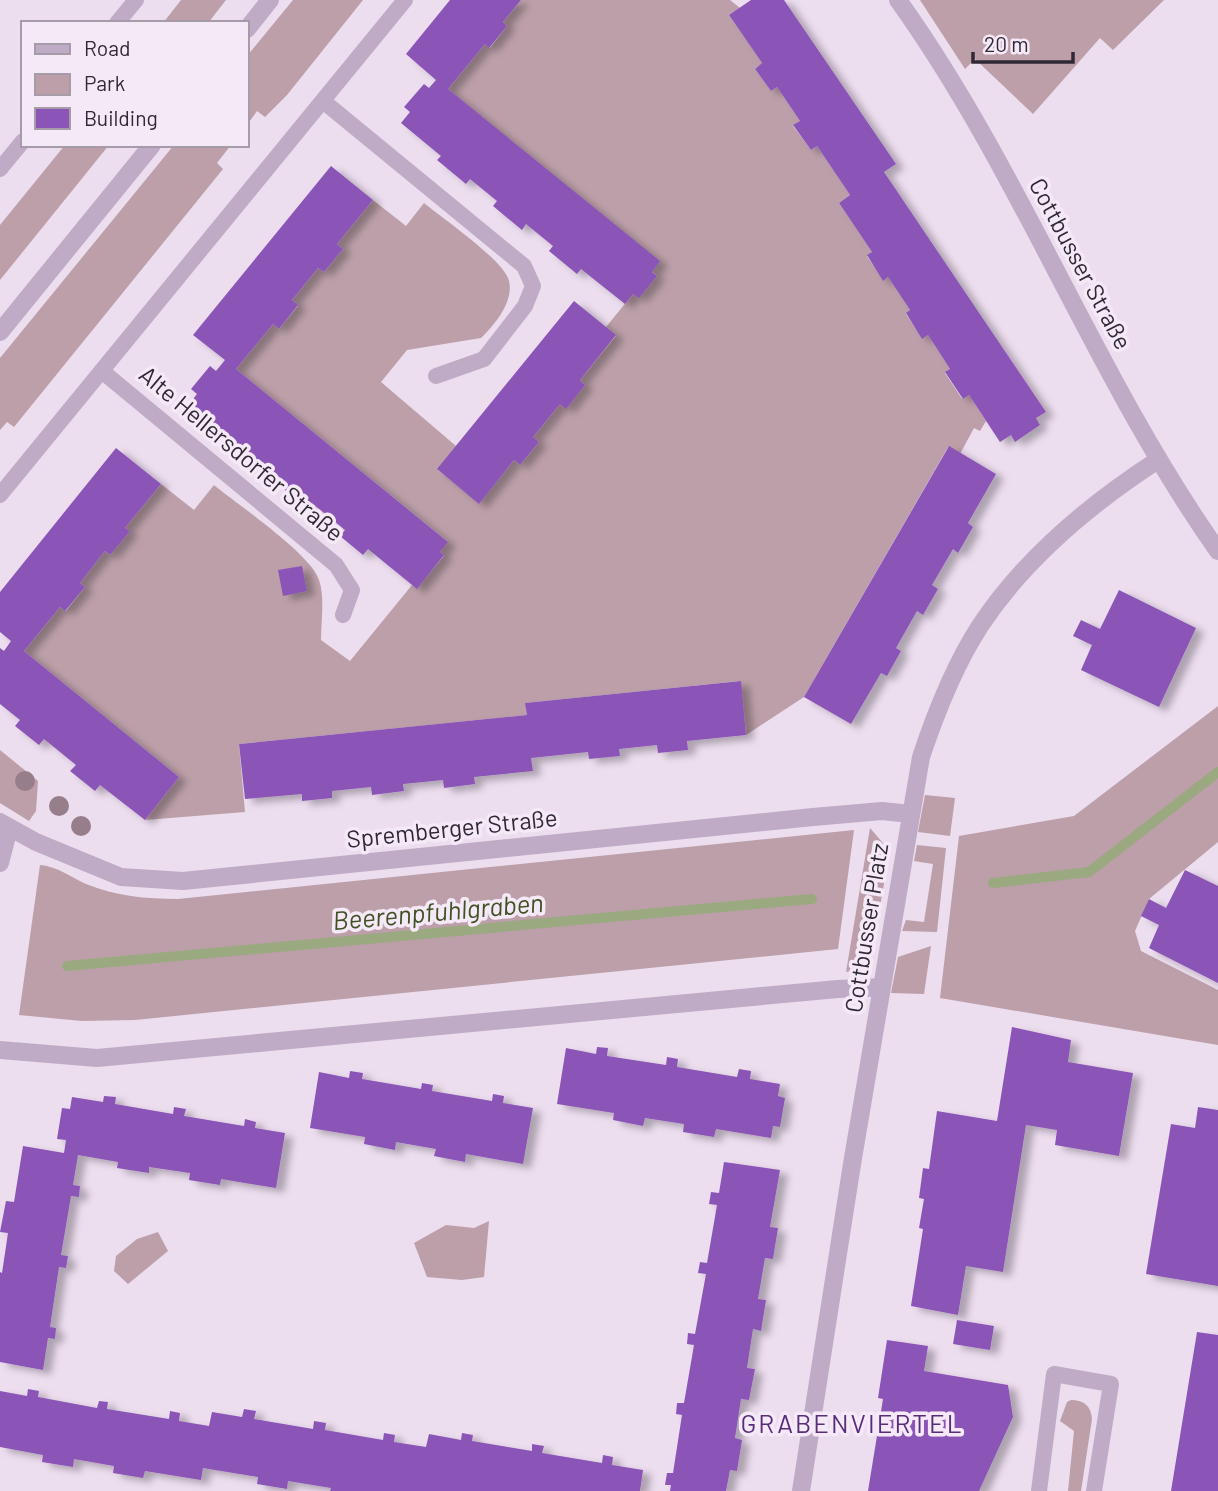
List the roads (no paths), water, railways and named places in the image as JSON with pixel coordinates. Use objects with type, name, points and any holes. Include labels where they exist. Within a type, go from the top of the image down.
[{"type":"street","points":[[248,28],[270,0]]},
{"type":"street","name":"Cottbusser Straße","points":[[898,0],[981,130],[1147,443],[1218,551]]},
{"type":"street","points":[[0,332],[150,147]]},
{"type":"street","name":"Cottbusser Platz","points":[[801,1491],[920,757],[957,667],[980,626],[1018,577],[1048,545],[1111,491],[1158,460]]},
{"type":"street","name":"Spremberger Straße","points":[[0,863],[4,825],[90,866],[121,877],[183,881],[813,817],[882,811],[910,814]]},
{"type":"street","points":[[0,1050],[110,1057],[882,987]]},
{"type":"lane","points":[[119,21],[136,0]]},
{"type":"lane","name":"Alte Hellersdorfer Straße","points":[[0,495],[405,0]]},
{"type":"lane","points":[[323,102],[524,266],[533,286],[525,306],[484,359],[436,376]]},
{"type":"lane","points":[[0,169],[12,146]]},
{"type":"lane","name":"Alte Hellersdorfer Straße","points":[[103,372],[336,565],[352,590],[343,615]]},
{"type":"lane","points":[[1039,1491],[1054,1374],[1111,1384],[1094,1491]]},
{"type":"waterway","name":"Beerenpfuhlgraben","points":[[993,883],[1089,872],[1218,772]]},
{"type":"waterway","name":"Beerenpfuhlgraben","points":[[67,966],[812,899]]},
{"type":"district","name":"GRABENVIERTEL","points":[[852,1424]]}]
